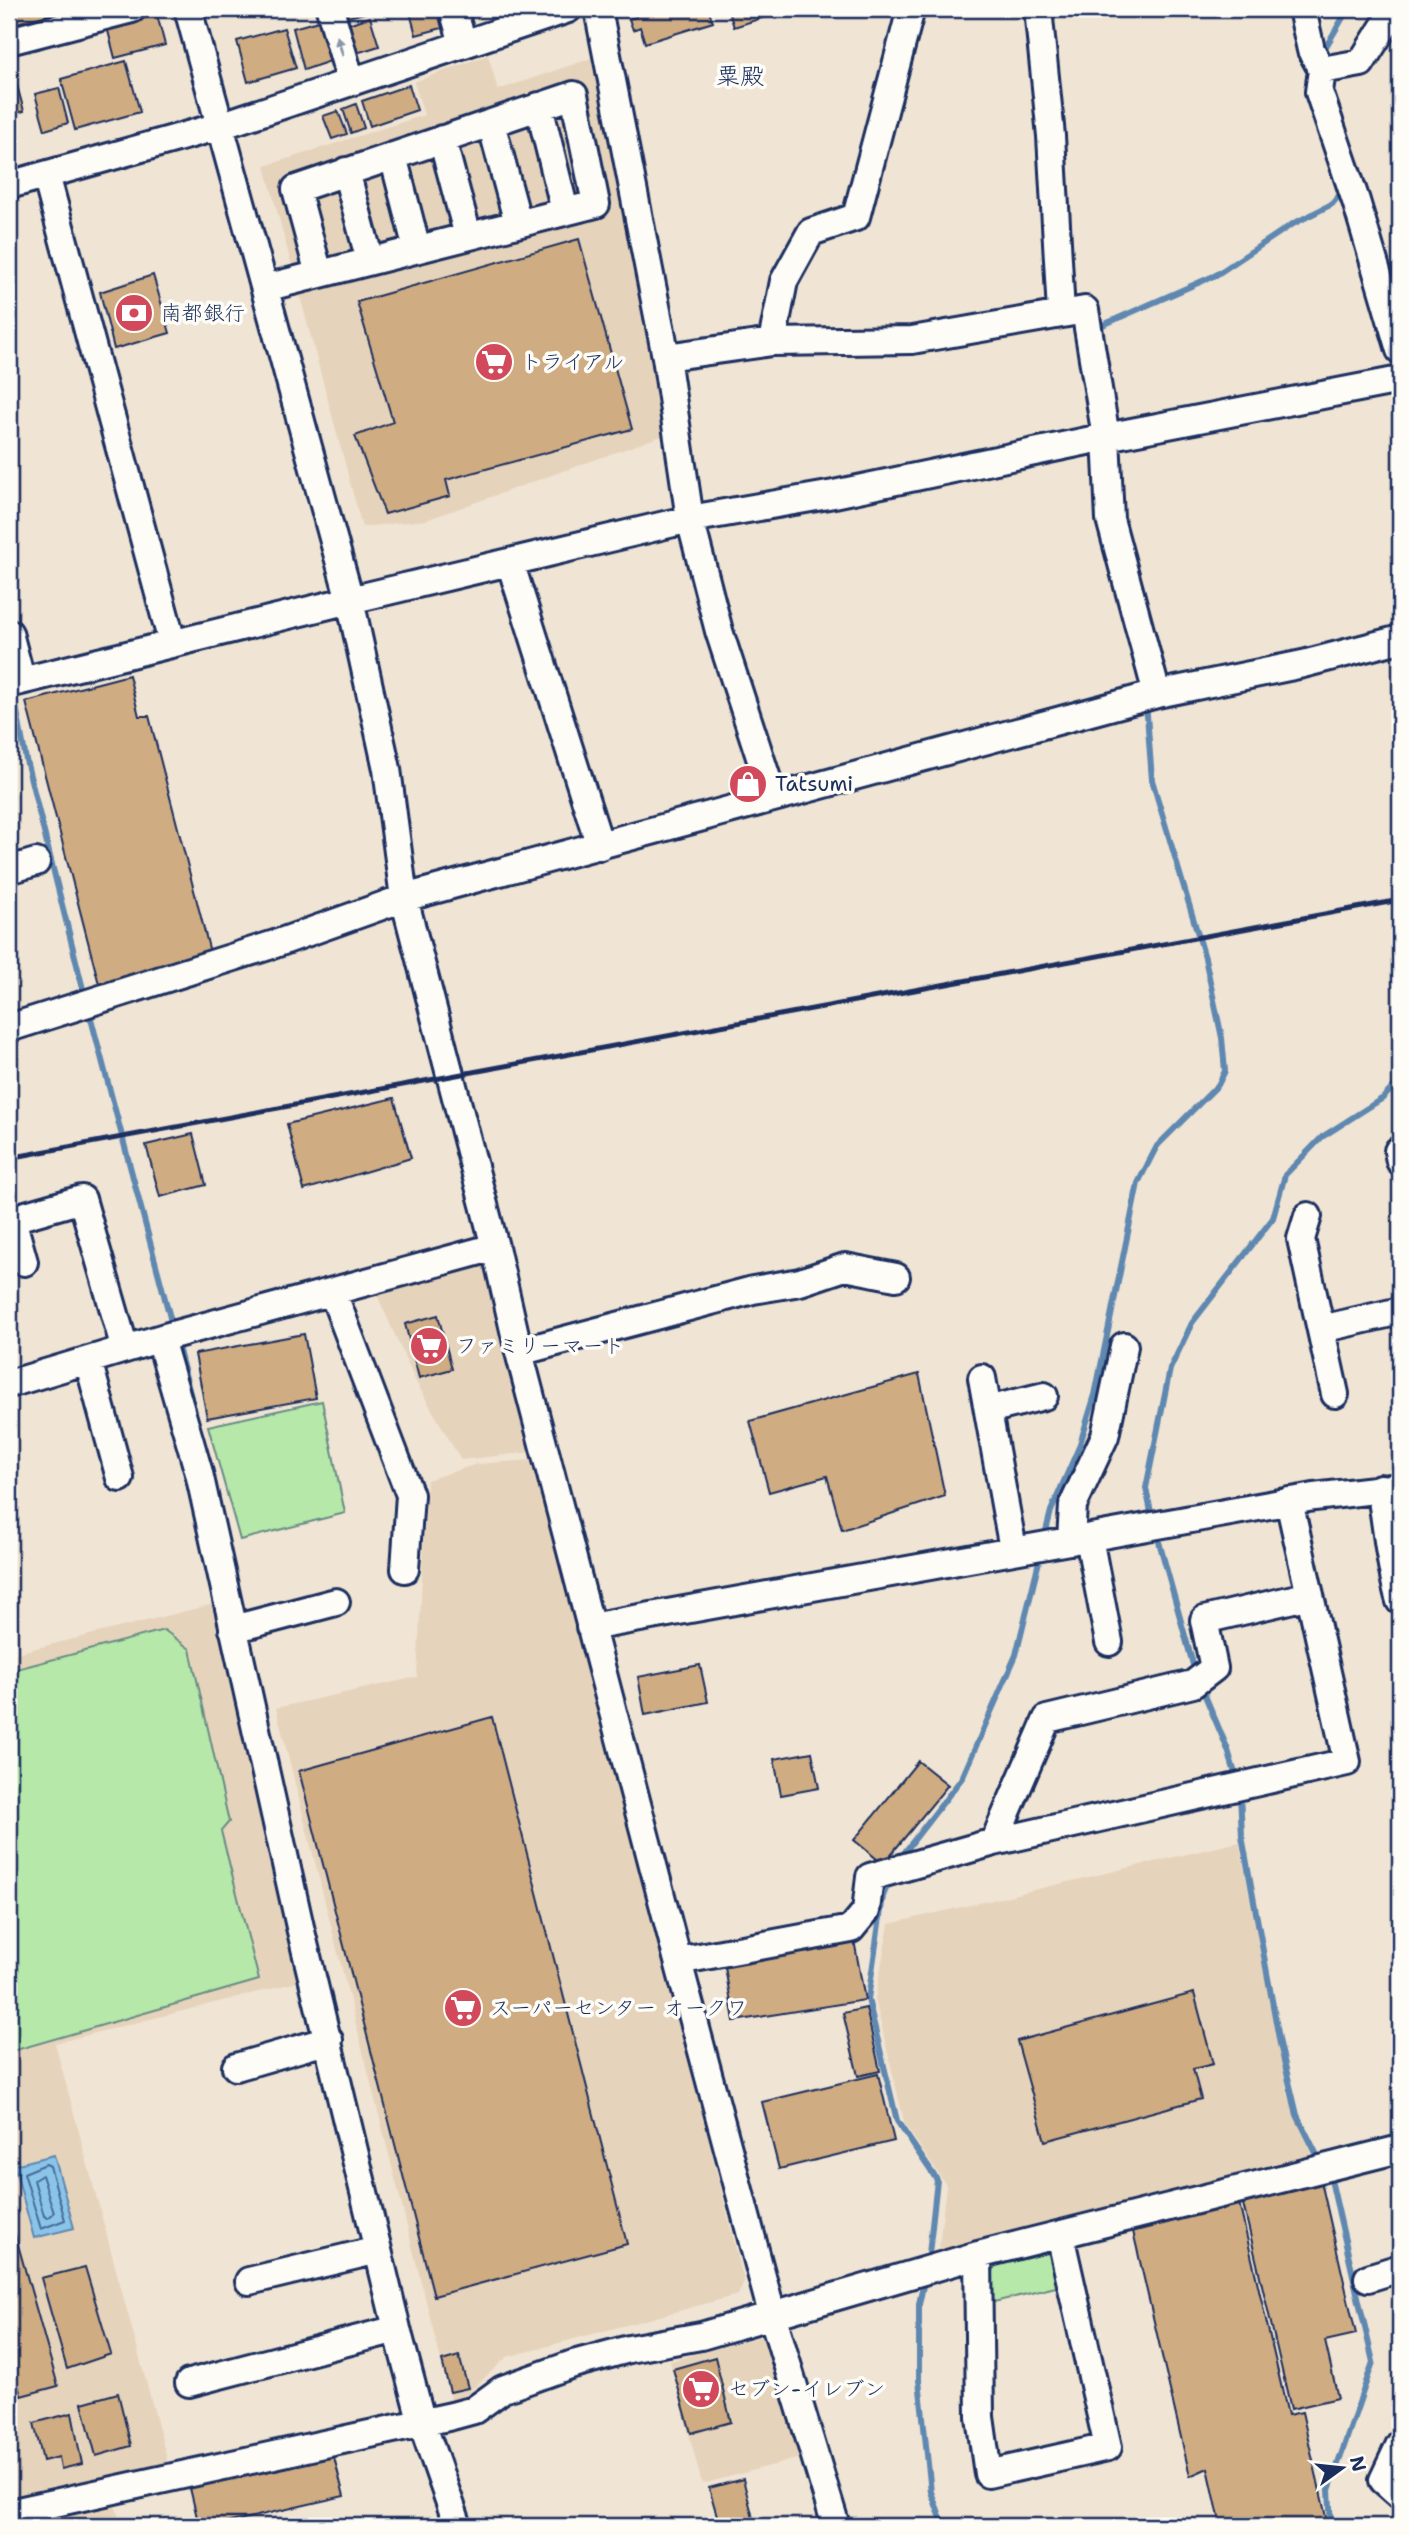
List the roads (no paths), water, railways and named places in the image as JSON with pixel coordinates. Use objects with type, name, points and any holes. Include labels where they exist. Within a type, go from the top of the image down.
[{"type":"street","points":[[9,41],[132,9]]},
{"type":"street","points":[[188,9],[350,600],[387,769],[404,898],[495,1247],[519,1352],[772,2314],[836,2526]]},
{"type":"street","points":[[330,9],[351,82]]},
{"type":"street","points":[[453,9],[463,44]]},
{"type":"street","points":[[9,185],[220,127],[568,9]]},
{"type":"street","points":[[598,9],[666,357],[690,519],[719,631],[773,797]]},
{"type":"street","points":[[772,342],[784,281],[811,232],[856,217],[911,9]]},
{"type":"street","points":[[1038,9],[1051,136],[1061,313]]},
{"type":"street","points":[[1301,9],[1317,60],[1319,92],[1390,276],[1400,350]]},
{"type":"street","points":[[1317,60],[1362,64],[1395,9]]},
{"type":"street","points":[[265,288],[596,204],[574,95],[296,188],[319,274]]},
{"type":"street","points":[[539,106],[565,211]]},
{"type":"street","points":[[491,123],[518,223]]},
{"type":"street","points":[[442,139],[468,236]]},
{"type":"street","points":[[393,156],[417,249]]},
{"type":"street","points":[[346,171],[370,261]]},
{"type":"street","points":[[46,175],[172,642]]},
{"type":"street","points":[[666,357],[772,342],[912,340],[1085,310],[1106,436],[1110,519],[1157,694]]},
{"type":"street","points":[[9,633],[15,682],[690,519],[834,494],[1106,436],[1400,380]]},
{"type":"street","points":[[510,562],[600,846]]},
{"type":"street","points":[[9,1028],[84,1007],[404,898],[1157,694],[1303,664],[1400,639]]},
{"type":"street","points":[[9,870],[36,862]]},
{"type":"street","points":[[24,1262],[12,1219],[82,1199],[125,1349]]},
{"type":"street","points":[[1308,1216],[1301,1239],[1335,1394]]},
{"type":"street","points":[[9,1384],[170,1336],[495,1247]]},
{"type":"street","points":[[519,1352],[753,1290],[800,1282],[845,1267],[896,1276]]},
{"type":"street","points":[[333,1293],[410,1495],[405,1569]]},
{"type":"street","points":[[1321,1329],[1400,1311]]},
{"type":"street","points":[[170,1336],[199,1473],[242,1626],[329,2040],[397,2329],[422,2423],[458,2526]]},
{"type":"street","points":[[1052,1544],[1105,1436],[1124,1346]]},
{"type":"street","points":[[89,1360],[120,1478]]},
{"type":"street","points":[[982,1378],[988,1410],[1052,1544],[1109,1642]]},
{"type":"street","points":[[988,1410],[1044,1396]]},
{"type":"street","points":[[590,1627],[1289,1502],[1390,1488],[1389,1563],[1400,1601]]},
{"type":"street","points":[[678,1961],[851,1929],[866,1911],[870,1877],[995,1842],[1347,1762],[1289,1502]]},
{"type":"street","points":[[995,1842],[1046,1719],[1198,1681],[1214,1668],[1204,1620],[1310,1595]]},
{"type":"street","points":[[242,1626],[336,1602]]},
{"type":"street","points":[[236,2067],[329,2040]]},
{"type":"street","points":[[9,2513],[452,2416],[474,2410],[503,2389],[573,2364],[629,2349],[701,2336],[978,2255],[1400,2149]]},
{"type":"street","points":[[978,2255],[980,2417],[988,2474],[1108,2447],[1060,2235]]},
{"type":"street","points":[[249,2281],[378,2249]]},
{"type":"street","points":[[1368,2278],[1400,2268]]},
{"type":"street","points":[[189,2383],[397,2329]]},
{"type":"street","points":[[1400,2444],[1383,2480],[1400,2495]]},
{"type":"water","points":[[54,2155],[74,2228],[34,2238],[14,2165]]},
{"type":"waterway","points":[[1321,55],[1348,9]]},
{"type":"waterway","points":[[1096,328],[1216,275],[1291,225],[1332,204],[1341,193],[1339,188]]},
{"type":"waterway","points":[[1044,1539],[1051,1511],[1079,1447],[1095,1395],[1138,1183],[1157,1146],[1218,1085],[1225,1071],[1222,1038],[1205,958],[1152,780],[1146,702]]},
{"type":"waterway","points":[[16,706],[26,760],[85,997]]},
{"type":"waterway","points":[[89,1011],[173,1329]]},
{"type":"waterway","points":[[1151,1512],[1146,1488],[1170,1369],[1192,1323],[1273,1218],[1285,1175],[1322,1137],[1383,1098],[1400,1080]]},
{"type":"waterway","points":[[176,1339],[195,1413]]},
{"type":"waterway","points":[[1158,1538],[1195,1672]]},
{"type":"waterway","points":[[897,1862],[962,1778],[1016,1655],[1041,1553]]},
{"type":"waterway","points":[[1201,1686],[1228,1750],[1237,1780]]},
{"type":"waterway","points":[[1240,1794],[1242,1836],[1280,2044],[1297,2115],[1316,2153]]},
{"type":"waterway","points":[[890,1879],[883,1896],[868,1999],[897,2121],[937,2180],[928,2263]]},
{"type":"waterway","points":[[1331,2526],[1329,2490],[1373,2362],[1332,2184]]},
{"type":"waterway","points":[[925,2277],[919,2304],[919,2380],[931,2492],[944,2526]]},
{"type":"railway","points":[[9,1158],[1400,900]]},
{"type":"place","name":"南都銀行","points":[[134,313]]},
{"type":"place","name":"トライアル","points":[[494,362]]},
{"type":"place","name":"Tatsumi","points":[[748,784]]},
{"type":"place","name":"ファミリーマート","points":[[429,1346]]},
{"type":"place","name":"スーパーセンター オークワ","points":[[463,2008]]},
{"type":"place","name":"セブン-イレブン","points":[[701,2389]]},
{"type":"district","name":"粟殿","points":[[740,76]]}]
